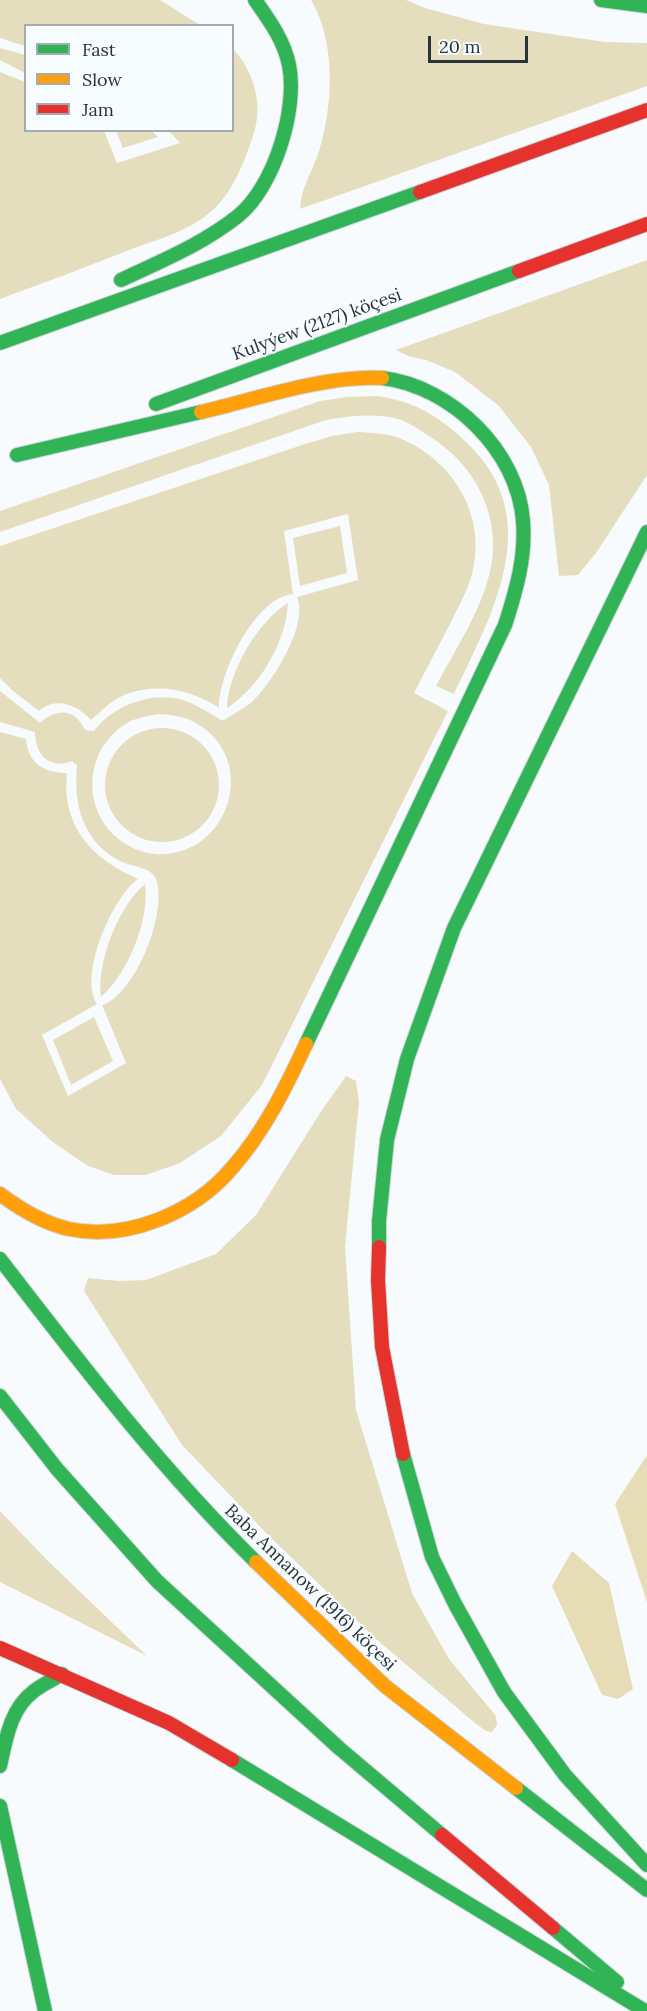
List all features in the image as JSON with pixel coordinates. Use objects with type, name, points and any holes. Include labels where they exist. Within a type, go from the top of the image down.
[{"type":"main road","points":[[104,289],[207,238],[239,215],[256,196],[275,160],[286,131],[291,96],[290,72],[284,47],[255,0]]},
{"type":"main road","points":[[601,0],[647,6]]},
{"type":"main road","points":[[0,341],[647,110]]},
{"type":"main road","name":"Kulyýew (2127) köçesi","points":[[140,409],[647,224]]},
{"type":"main road","points":[[0,341],[83,299]]},
{"type":"main road","points":[[0,1194],[40,1218],[69,1229],[98,1231],[124,1228],[156,1221],[182,1209],[213,1187],[235,1165],[281,1097],[505,625],[518,587],[523,554],[522,506],[516,482],[504,458],[466,418],[429,393],[404,382],[386,378],[352,378],[318,384],[16,455]]},
{"type":"main road","points":[[0,461],[118,418]]},
{"type":"main road","points":[[647,532],[454,928],[429,994],[407,1059],[387,1140],[378,1280],[382,1347],[393,1409],[407,1472],[432,1557],[455,1604],[504,1692],[565,1774],[647,1865]]},
{"type":"main road","name":"Baba Annanow (1916) köçesi","points":[[0,1260],[121,1415],[222,1529],[385,1686],[647,1890]]},
{"type":"main road","points":[[0,1396],[57,1469],[157,1581],[339,1748],[646,2009]]},
{"type":"main road","points":[[0,1648],[169,1723],[646,2009]]},
{"type":"main road","points":[[0,1766],[8,1729],[14,1714],[27,1696],[62,1674]]},
{"type":"main road","points":[[0,1806],[45,2011]]},
{"type":"shaded area","points":[[0,0],[160,0],[198,24],[24,24],[24,46],[0,38]]},
{"type":"shaded area","points":[[311,0],[406,0],[425,8],[484,24],[605,42],[647,43],[647,86],[300,209],[304,188],[322,139],[329,98],[329,56],[319,17]]},
{"type":"shaded area","points":[[0,48],[24,55],[24,72],[0,60]]},
{"type":"shaded area","points":[[234,50],[246,67],[255,88],[257,122],[235,180],[213,210],[178,232],[0,299],[0,72],[24,82],[24,132],[104,132],[117,163],[180,143],[170,132],[234,132]]},
{"type":"shaded area","points":[[116,132],[153,132],[158,137],[123,148]]},
{"type":"shaded area","points":[[647,260],[647,475],[596,553],[578,575],[559,576],[549,485],[531,447],[499,406],[455,372],[396,350]]},
{"type":"shaded area","points":[[378,396],[415,406],[456,433],[490,471],[504,502],[508,534],[505,566],[484,631],[454,694],[436,686],[477,610],[483,594],[492,561],[491,523],[479,488],[457,458],[443,446],[402,420],[389,417],[353,416],[326,420],[0,532],[0,511],[320,401]]},
{"type":"shaded area","points":[[357,432],[388,435],[406,441],[440,465],[454,480],[472,516],[475,557],[471,578],[414,693],[448,711],[262,1085],[221,1136],[180,1163],[146,1175],[114,1175],[88,1166],[54,1143],[16,1109],[0,1079],[0,732],[26,739],[30,755],[45,769],[67,773],[66,792],[69,809],[83,838],[107,861],[138,879],[118,902],[101,937],[92,975],[92,991],[97,1004],[42,1035],[68,1096],[126,1063],[102,1005],[114,998],[126,986],[146,949],[154,929],[158,909],[155,877],[145,869],[122,862],[98,844],[83,821],[79,808],[77,765],[72,761],[57,764],[51,762],[41,754],[35,732],[0,722],[0,691],[40,723],[52,715],[65,713],[76,718],[85,730],[94,731],[112,714],[134,702],[159,697],[183,700],[224,720],[252,702],[278,668],[298,623],[297,597],[358,580],[348,514],[284,531],[293,594],[279,598],[265,608],[241,640],[225,677],[219,708],[179,691],[149,689],[122,696],[91,720],[79,710],[66,704],[52,704],[39,711],[0,678],[0,546],[332,436]],"holes":[[[159,714],[190,720],[215,738],[227,758],[231,780],[228,803],[218,824],[202,840],[181,851],[155,854],[129,846],[108,829],[100,816],[92,788],[97,760],[103,746],[112,735],[132,721]]]},
{"type":"shaded area","points":[[340,526],[347,573],[300,586],[293,538]]},
{"type":"shaded area","points":[[288,603],[282,633],[269,662],[250,688],[227,708],[233,679],[247,649],[266,622]]},
{"type":"shaded area","points":[[162,728],[184,733],[202,745],[214,763],[219,785],[214,807],[202,825],[184,837],[162,842],[140,837],[122,825],[110,807],[105,785],[110,763],[122,745],[140,733]]},
{"type":"shaded area","points":[[145,884],[144,913],[135,945],[120,974],[101,997],[102,968],[111,936],[126,906]]},
{"type":"shaded area","points":[[94,1017],[113,1061],[71,1085],[53,1040]]},
{"type":"shaded area","points":[[346,1076],[356,1081],[359,1102],[345,1247],[356,1410],[412,1593],[449,1659],[496,1716],[497,1725],[492,1732],[486,1731],[475,1723],[376,1639],[269,1536],[182,1445],[84,1291],[88,1278],[119,1281],[146,1280],[216,1254],[256,1215]]},
{"type":"shaded area","points":[[647,1455],[647,1602],[615,1504]]},
{"type":"shaded area","points":[[0,1511],[47,1560],[147,1656],[0,1582]]},
{"type":"shaded area","points":[[572,1551],[609,1583],[633,1689],[618,1699],[602,1695],[552,1586]]},
{"type":"traffic: fast","points":[[121,280],[196,244],[225,226],[251,203],[272,167],[286,124],[291,83],[284,47],[255,0]]},
{"type":"traffic: fast","points":[[601,0],[647,6]]},
{"type":"traffic: fast","points":[[0,343],[420,192]]},
{"type":"traffic: fast","points":[[156,404],[519,271]]},
{"type":"traffic: fast","points":[[306,1044],[505,625],[522,561],[524,534],[518,495],[509,470],[494,447],[456,408],[408,384],[382,378]]},
{"type":"traffic: fast","points":[[17,455],[201,412]]},
{"type":"traffic: fast","points":[[379,1247],[379,1221],[387,1140],[407,1059],[454,928],[647,532]]},
{"type":"traffic: fast","points":[[0,1259],[155,1453],[221,1527],[256,1562]]},
{"type":"traffic: fast","points":[[0,1396],[57,1469],[157,1581],[339,1748],[442,1835]]},
{"type":"traffic: fast","points":[[403,1454],[432,1557],[455,1604],[504,1692],[565,1775],[647,1865]]},
{"type":"traffic: fast","points":[[0,1766],[10,1725],[19,1707],[34,1691],[62,1674]]},
{"type":"traffic: fast","points":[[232,1760],[645,2011]]},
{"type":"traffic: fast","points":[[516,1788],[647,1890]]},
{"type":"traffic: fast","points":[[0,1806],[45,2011]]},
{"type":"traffic: fast","points":[[553,1928],[617,1982]]},
{"type":"traffic: slow","points":[[201,412],[315,384],[360,378],[382,378]]},
{"type":"traffic: slow","points":[[0,1194],[50,1223],[91,1232],[136,1227],[179,1210],[216,1184],[244,1154],[274,1109],[306,1044]]},
{"type":"traffic: slow","points":[[256,1562],[385,1686],[516,1788]]},
{"type":"traffic: jam","points":[[420,192],[647,110]]},
{"type":"traffic: jam","points":[[519,271],[647,224]]},
{"type":"traffic: jam","points":[[379,1247],[378,1280],[382,1347],[403,1454]]},
{"type":"traffic: jam","points":[[0,1648],[169,1723],[232,1760]]},
{"type":"traffic: jam","points":[[442,1835],[553,1928]]}]
